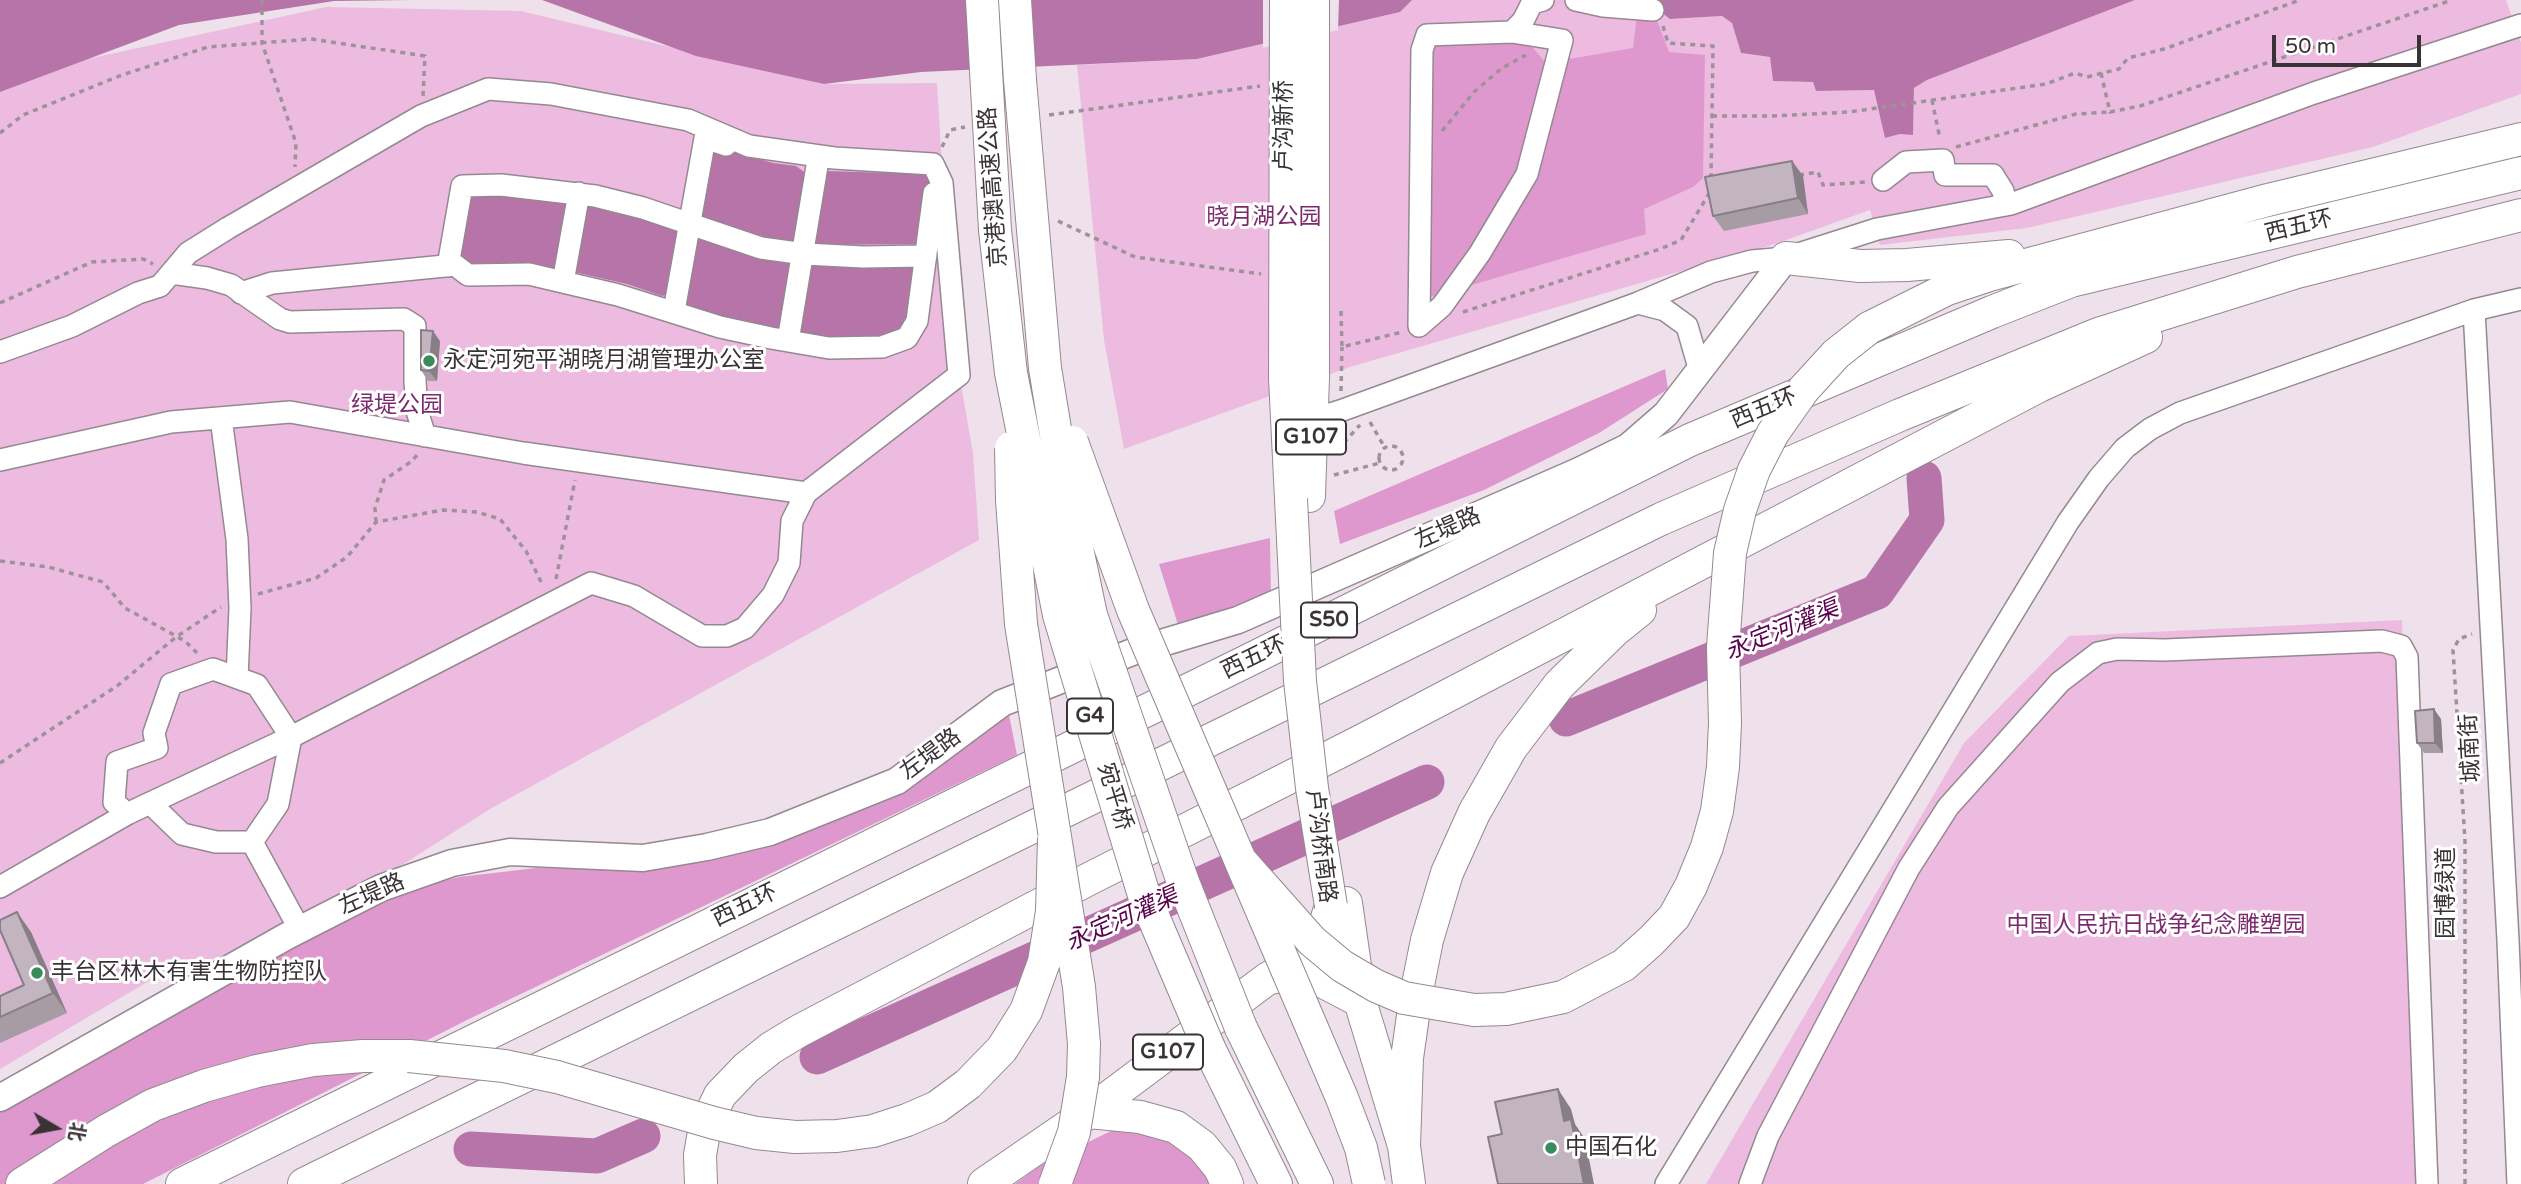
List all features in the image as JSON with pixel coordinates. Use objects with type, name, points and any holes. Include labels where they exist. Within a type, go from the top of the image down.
[{"type":"highway","name":"京港澳高速公路","points":[[982,0],[995,230],[1010,373]]},
{"type":"highway","name":"京港澳高速公路","points":[[1015,0],[1045,368]]},
{"type":"highway","name":"卢沟新桥","points":[[1286,0],[1313,377]]},
{"type":"highway","name":"卢沟新桥","points":[[1312,0],[1313,377]]},
{"type":"highway","points":[[1241,861],[1304,932],[1342,966],[1404,998],[1474,1010],[1516,1008],[1563,997],[1624,965],[1674,917],[1691,886],[1707,847],[1717,811],[1723,767],[1723,647],[1730,553],[1740,510],[1754,470],[1773,433],[1804,389],[1836,354],[1869,328],[1947,289],[2070,251],[2521,139]]},
{"type":"highway","name":"西五环","points":[[181,1184],[1245,662],[1690,440],[1979,317],[2071,281],[2521,173]]},
{"type":"highway","name":"西五环","points":[[304,1184],[1661,519],[1900,415],[2098,334],[2297,272],[2521,215]]},
{"type":"highway","points":[[1786,258],[1860,266],[1907,265],[2070,251]]},
{"type":"highway","points":[[701,1184],[700,1155],[705,1126],[720,1095],[746,1068],[799,1031],[1375,734],[2039,386],[2297,272]]},
{"type":"highway","points":[[1045,368],[1133,610],[1342,1098],[1361,1148],[1369,1184]]},
{"type":"highway","name":"宛平桥","points":[[1045,368],[1066,496],[1091,615],[1183,882],[1241,1027],[1317,1184]]},
{"type":"highway","points":[[1010,373],[1012,500],[1021,624],[1079,987],[1084,1044],[1083,1077],[1074,1132],[1055,1184]]},
{"type":"highway","name":"宛平桥","points":[[1010,373],[1059,615],[1144,895],[1209,1048],[1276,1184]]},
{"type":"highway","name":"卢沟桥南路","points":[[1313,377],[1300,423],[1310,491],[1300,681],[1312,788],[1360,1001],[1404,1146],[1409,1184]]},
{"type":"highway","points":[[1404,1146],[1407,1058],[1427,940],[1447,873],[1474,813],[1511,748],[1559,685],[1614,631],[1695,567]]},
{"type":"highway","points":[[22,1184],[153,1105],[204,1086],[257,1071],[313,1060],[363,1056],[409,1056],[531,1071],[756,1133],[795,1137],[837,1136],[873,1131],[907,1121],[937,1107],[968,1084],[1002,1049],[1026,1011],[1044,962],[1052,911],[1054,838]]},
{"type":"highway","name":"卢沟桥南路","points":[[984,1184],[1089,1111],[1267,979],[1304,958],[1321,936],[1338,904]]},
{"type":"highway","points":[[1267,979],[1295,974],[1316,978],[1360,1001]]},
{"type":"highway","points":[[1089,1111],[1140,1117],[1175,1127],[1202,1146],[1220,1168],[1227,1184]]},
{"type":"main road","name":"左堤路","points":[[0,1098],[380,888],[452,863],[510,852],[643,858],[770,832],[897,781],[1002,703],[1135,651],[1238,620],[1579,471],[1628,447],[1666,414],[1786,258]]},
{"type":"street","points":[[1512,32],[1523,20],[1532,3],[1543,0]]},
{"type":"street","points":[[1576,0],[1603,6],[1653,10]]},
{"type":"street","points":[[1300,423],[1638,303],[1710,272],[1752,261],[1786,258],[1877,229],[2006,205],[2314,93],[2521,25]]},
{"type":"street","points":[[1512,32],[1562,40],[1527,174],[1480,253],[1441,306],[1419,326],[1422,50],[1427,35],[1512,32]]},
{"type":"street","points":[[0,352],[72,326],[138,293],[160,286],[188,253],[421,116],[488,89],[551,94],[688,120],[749,146],[834,158],[933,164],[942,183],[959,375],[806,493],[792,521],[789,563],[773,595],[745,628],[727,636],[702,636],[634,596],[591,583],[291,737],[127,814],[0,887]]},
{"type":"street","points":[[242,293],[272,283],[455,265],[468,275],[529,274],[618,295],[720,327],[788,341],[829,348],[882,347],[907,338],[917,321],[934,193],[931,174],[923,169],[817,166],[762,156],[705,138],[674,311]]},
{"type":"street","points":[[1883,180],[1906,162],[1943,155],[1945,175],[1993,175],[2003,191],[2006,205]]},
{"type":"street","points":[[788,341],[817,166]]},
{"type":"street","points":[[448,266],[462,186],[500,185],[579,193],[643,208],[761,248],[802,254],[863,257],[926,256]]},
{"type":"street","points":[[564,282],[579,193]]},
{"type":"street","points":[[171,272],[231,285],[280,319],[290,322],[404,319],[415,326],[417,411],[425,436]]},
{"type":"street","points":[[1666,1184],[2068,522],[2099,478],[2125,449],[2150,429],[2180,413],[2474,310],[2521,299]]},
{"type":"street","points":[[1638,303],[1665,310],[1687,326],[1700,371]]},
{"type":"street","name":"城南街","points":[[2474,310],[2508,940],[2518,1184]]},
{"type":"street","points":[[0,460],[171,422],[290,412],[578,461],[806,493]]},
{"type":"street","points":[[221,418],[237,539],[240,599],[237,678]]},
{"type":"street","points":[[1751,1184],[1768,1136],[1909,868],[1948,807],[2060,682],[2098,653],[2117,649],[2165,650],[2382,641],[2401,646],[2407,657],[2427,1184]]},
{"type":"street","points":[[127,814],[114,802],[117,762],[158,748],[154,733],[171,684],[214,669],[257,685],[291,737],[278,804],[252,842]]},
{"type":"street","points":[[150,803],[182,834],[216,842],[252,842]]},
{"type":"street","points":[[252,842],[300,930]]},
{"type":"path","points":[[262,0],[262,43],[296,143],[293,190]]},
{"type":"path","points":[[1712,116],[1773,116],[1872,108],[2046,84],[2075,73],[2087,77],[2119,69],[2128,58],[2164,49],[2300,0]]},
{"type":"path","points":[[1932,100],[1943,155],[2076,114],[2110,113],[2140,106],[2452,0]]},
{"type":"path","points":[[1653,10],[1661,17],[1668,43],[1713,46],[1711,190]]},
{"type":"path","points":[[0,133],[23,115],[122,75],[208,47],[311,39],[425,56],[421,116]]},
{"type":"path","points":[[1421,148],[1438,136],[1474,92],[1502,68],[1562,40]]},
{"type":"path","points":[[2101,73],[2110,113]]},
{"type":"path","points":[[1055,219],[1135,257],[1272,275]]},
{"type":"path","points":[[0,303],[92,262],[143,259],[171,272]]},
{"type":"path","points":[[1313,377],[1342,346]]},
{"type":"path","points":[[1337,450],[1367,418],[1385,447]]},
{"type":"path","points":[[0,764],[117,686],[176,637],[228,602],[316,578],[347,557],[376,522],[376,508],[384,480],[412,461],[423,447],[425,436]]},
{"type":"path","points":[[1385,447],[1399,449],[1402,456],[1401,463],[1392,470],[1384,468],[1380,463],[1379,454],[1385,447]]},
{"type":"path","points":[[551,603],[578,461]]},
{"type":"path","points":[[1310,491],[1380,463]]},
{"type":"path","points":[[376,522],[443,510],[477,512],[500,519],[526,551],[551,603]]},
{"type":"path","points":[[0,561],[48,567],[103,582],[125,608],[185,641],[214,669]]},
{"type":"path","name":"园博绿道","points":[[2465,1184],[2465,842],[2453,650],[2459,639],[2491,631]]},
{"type":"green space","name":"晓月湖公园","points":[[1412,0],[1645,0],[1670,19],[1722,16],[1732,23],[1741,53],[1770,57],[1773,81],[1813,82],[1816,91],[1874,90],[1886,138],[1913,134],[1914,88],[1927,80],[2135,0],[2506,0],[2521,43],[2521,94],[2373,147],[2027,228],[1880,245],[1870,210],[1775,244],[1350,367],[1124,449],[1104,340],[1077,65],[1197,59],[1400,12]]},
{"type":"green space","name":"绿堤公园","points":[[326,7],[521,11],[824,84],[937,83],[952,334],[973,453],[979,540],[490,809],[300,930],[154,978],[0,1069],[0,78]]},
{"type":"green space","name":"中国人民抗日战争纪念雕塑园","points":[[2402,620],[2424,1184],[1706,1184],[1964,743],[2069,636]]},
{"type":"shaded area","points":[[0,0],[410,0],[334,1],[179,25],[0,92]]},
{"type":"shaded area","points":[[542,0],[1412,0],[1400,12],[1197,59],[921,72],[824,84],[696,56]]},
{"type":"shaded area","points":[[1645,0],[2135,0],[1927,80],[1914,88],[1913,135],[1900,134],[1885,138],[1874,90],[1816,91],[1813,82],[1773,81],[1770,57],[1741,53],[1732,23],[1722,16],[1670,19]]},
{"type":"shaded area","points":[[1637,15],[1656,18],[1669,52],[1705,55],[1703,178],[1693,187],[1644,209],[1646,234],[1427,298],[1429,53],[1433,40],[1526,40],[1546,63],[1633,48]]},
{"type":"shaded area","points":[[712,146],[773,163],[796,166],[807,174],[795,242],[738,230],[701,215]]},
{"type":"shaded area","points":[[826,171],[930,176],[919,244],[811,245]]},
{"type":"shaded area","points":[[466,192],[569,201],[554,273],[464,264],[456,256]]},
{"type":"shaded area","points":[[585,201],[681,228],[669,294],[662,296],[627,284],[574,272]]},
{"type":"shaded area","points":[[699,237],[793,263],[779,330],[724,318],[685,304]]},
{"type":"shaded area","points":[[808,264],[914,264],[905,325],[898,335],[841,340],[800,336]]},
{"type":"shaded area","points":[[1665,369],[1668,389],[1599,433],[1484,490],[1340,544],[1334,511]]},
{"type":"shaded area","points":[[1270,538],[1271,599],[1180,631],[1159,564]]},
{"type":"shaded area","points":[[1008,710],[1017,755],[471,1018],[143,1184],[0,1184],[0,1111],[275,950],[397,892],[459,877],[536,868],[649,870],[756,847]]},
{"type":"shaded area","points":[[1145,1127],[1185,1142],[1235,1184],[1015,1184],[1041,1165],[1111,1131]]},
{"type":"pier","points":[[1263,0],[1339,0],[1338,30],[1263,48]]},
{"type":"building","points":[[1792,161],[1798,198],[1713,216],[1705,177]]},
{"type":"building","points":[[421,330],[433,331],[429,371],[421,370]]},
{"type":"building","points":[[2434,709],[2435,743],[2417,743],[2415,711]]},
{"type":"building","points":[[17,912],[53,993],[0,1017],[0,996],[24,985],[0,930],[0,920]]},
{"type":"building","name":"中国石化","points":[[1558,1089],[1564,1121],[1571,1119],[1584,1184],[1498,1184],[1488,1137],[1502,1134],[1495,1102]]},
{"type":"waterway","name":"永定河灌渠","points":[[1566,719],[1877,592],[1927,520],[1924,478]]},
{"type":"waterway","name":"永定河灌渠","points":[[817,1057],[1427,782]]},
{"type":"waterway","name":"永定河灌渠","points":[[471,1149],[597,1156],[643,1136]]},
{"type":"place","name":"永定河宛平湖晓月湖管理办公室","points":[[429,361]]},
{"type":"place","name":"丰台区林木有害生物防控队","points":[[37,973]]},
{"type":"place","name":"中国石化","points":[[1551,1148]]}]
